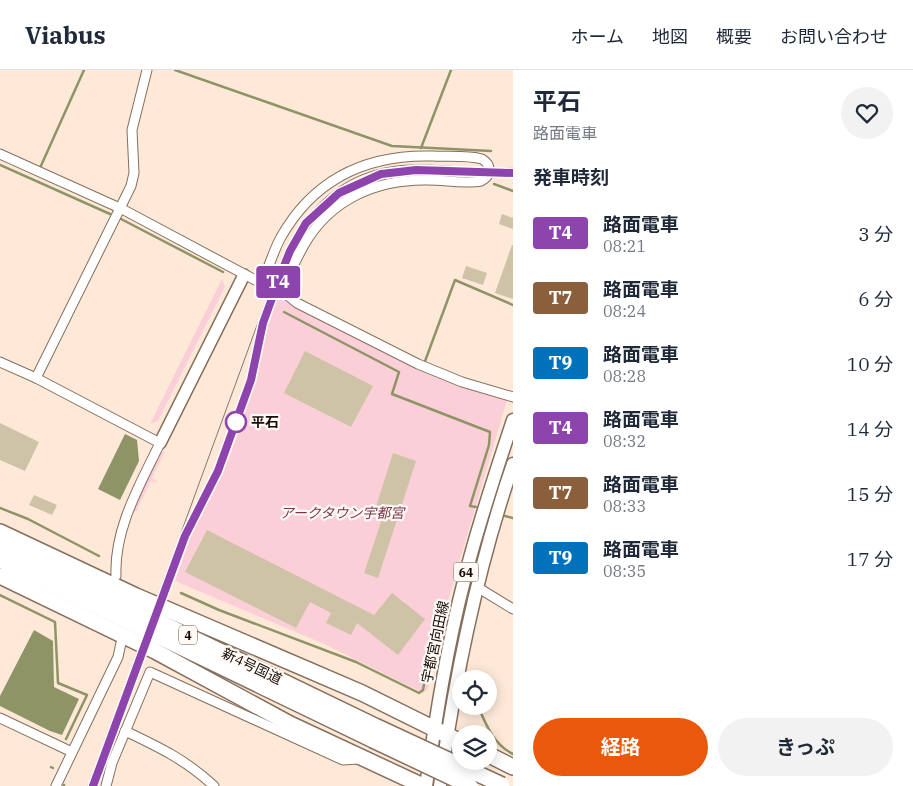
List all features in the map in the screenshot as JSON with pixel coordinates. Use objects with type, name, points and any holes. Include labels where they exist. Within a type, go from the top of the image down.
[{"type":"highway","points":[[0,532],[136,596],[362,693],[452,737]]},
{"type":"highway","name":"新4号国道","points":[[0,545],[374,733],[470,786]]},
{"type":"highway","name":"新4号国道","points":[[0,560],[374,733],[503,786]]},
{"type":"highway","points":[[0,576],[155,651],[290,724],[424,786]]},
{"type":"highway","points":[[497,759],[513,768]]},
{"type":"main road","name":"宇都宮向田線","points":[[440,786],[440,731],[450,641],[465,577],[513,420]]},
{"type":"main road","name":"宇都宮向田線","points":[[424,786],[440,731],[451,705],[477,587],[513,464]]},
{"type":"street","points":[[36,378],[123,205],[134,173],[132,130],[147,70]]},
{"type":"street","points":[[0,154],[123,205],[257,282],[262,281],[280,239],[301,207],[332,180],[358,166],[405,156],[478,158],[486,161],[489,165],[488,175],[482,181],[411,180],[393,182],[355,195],[337,206],[322,220],[302,248],[288,282],[287,295],[297,303],[418,364],[462,382],[513,397]]},
{"type":"street","points":[[116,576],[119,542],[127,515],[244,275]]},
{"type":"street","points":[[0,362],[36,378],[160,444]]},
{"type":"street","points":[[477,587],[513,609]]},
{"type":"street","points":[[56,786],[118,657],[121,643]]},
{"type":"street","points":[[106,786],[125,731],[150,672],[343,760],[361,758]]},
{"type":"street","points":[[0,718],[72,752]]},
{"type":"street","points":[[125,731],[178,756],[195,768],[214,786]]},
{"type":"green space","points":[[222,279],[225,287],[158,421],[150,424]]},
{"type":"green space","name":"アークタウン宇都宮","points":[[276,297],[418,368],[477,391],[507,400],[445,611],[428,689],[423,693],[324,644],[175,581],[196,521],[231,453],[256,378],[262,344]]},
{"type":"green space","points":[[165,451],[152,478],[159,483],[151,481],[136,512],[132,510],[158,453]]},
{"type":"shaded area","points":[[125,434],[137,440],[139,461],[120,500],[98,489]]},
{"type":"shaded area","points":[[34,630],[53,641],[54,687],[79,699],[62,735],[0,706],[0,696]]},
{"type":"building","points":[[502,214],[513,218],[513,229],[499,224]]},
{"type":"building","points":[[513,245],[513,299],[495,293]]},
{"type":"building","points":[[466,266],[487,273],[483,285],[462,278]]},
{"type":"building","points":[[305,351],[373,386],[351,427],[284,393]]},
{"type":"building","points":[[0,423],[39,442],[25,471],[0,460]]},
{"type":"building","points":[[393,453],[416,461],[378,578],[364,573],[384,513],[375,510]]},
{"type":"building","points":[[34,495],[57,505],[52,515],[29,505]]},
{"type":"building","points":[[207,530],[374,615],[392,593],[425,619],[398,655],[357,623],[351,635],[326,623],[331,613],[310,602],[296,628],[185,572]]},
{"type":"waterway","points":[[40,168],[84,70]]},
{"type":"waterway","points":[[175,70],[392,146],[491,151]]},
{"type":"waterway","points":[[421,148],[451,70]]},
{"type":"waterway","points":[[0,165],[110,214]]},
{"type":"waterway","points":[[494,184],[513,191]]},
{"type":"waterway","points":[[121,219],[223,272]]},
{"type":"waterway","points":[[424,364],[455,280],[513,305]]},
{"type":"waterway","points":[[284,312],[399,372],[392,394],[490,432],[489,445],[470,506],[476,507]]},
{"type":"waterway","points":[[0,508],[28,519],[99,556]]},
{"type":"waterway","points":[[505,516],[513,518]]},
{"type":"waterway","points":[[181,593],[219,610],[356,662],[419,693],[423,690],[429,655],[432,656]]},
{"type":"waterway","points":[[0,595],[55,622],[58,683],[87,695],[66,739]]},
{"type":"waterway","points":[[482,715],[496,740],[513,754]]},
{"type":"tram line","points":[[159,593],[278,268],[301,226],[315,208],[331,193],[349,181],[370,172],[393,167],[418,165],[513,168]]},
{"type":"tram line","name":"T4","points":[[93,786],[185,536],[218,471],[251,380],[263,323],[282,271],[297,237],[306,223],[339,193],[353,185],[381,174],[416,170],[513,173]]},
{"type":"tram line","points":[[189,529],[218,471],[251,380],[261,330]]},
{"type":"tram line","points":[[88,786],[138,650]]},
{"type":"place","name":"平石","points":[[236,422]]}]
